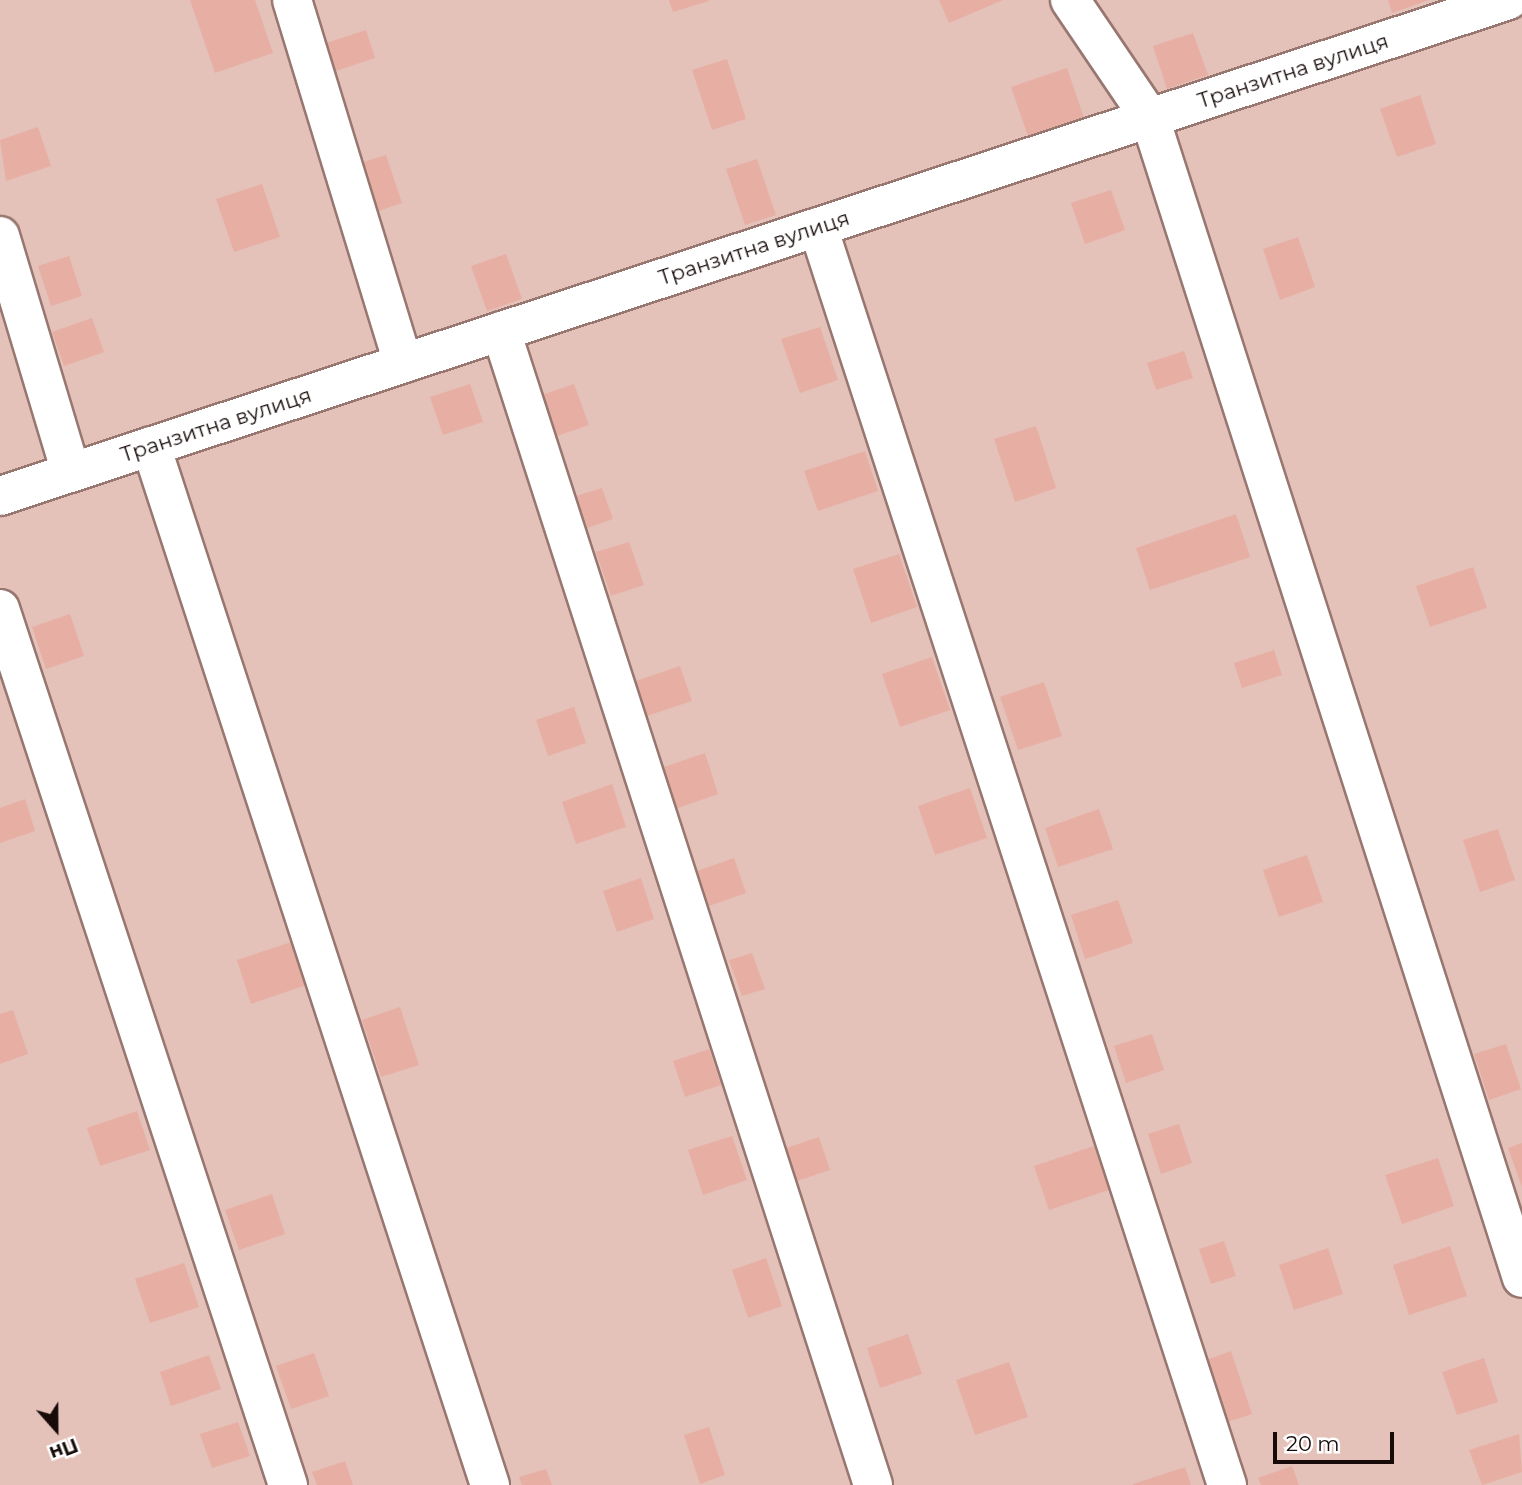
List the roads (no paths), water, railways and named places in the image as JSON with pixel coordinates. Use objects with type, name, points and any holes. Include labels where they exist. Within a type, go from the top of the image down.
[{"type":"street","points":[[292,0],[403,363]]},
{"type":"street","points":[[1070,0],[1150,118],[1522,1278]]},
{"type":"street","name":"Транзитна вулиця","points":[[0,496],[1150,118],[1487,3]]},
{"type":"street","points":[[818,227],[1227,1485]]},
{"type":"street","points":[[0,236],[71,472]]},
{"type":"street","points":[[501,331],[873,1485]]},
{"type":"street","points":[[151,446],[490,1485]]},
{"type":"street","points":[[0,609],[288,1485]]}]
